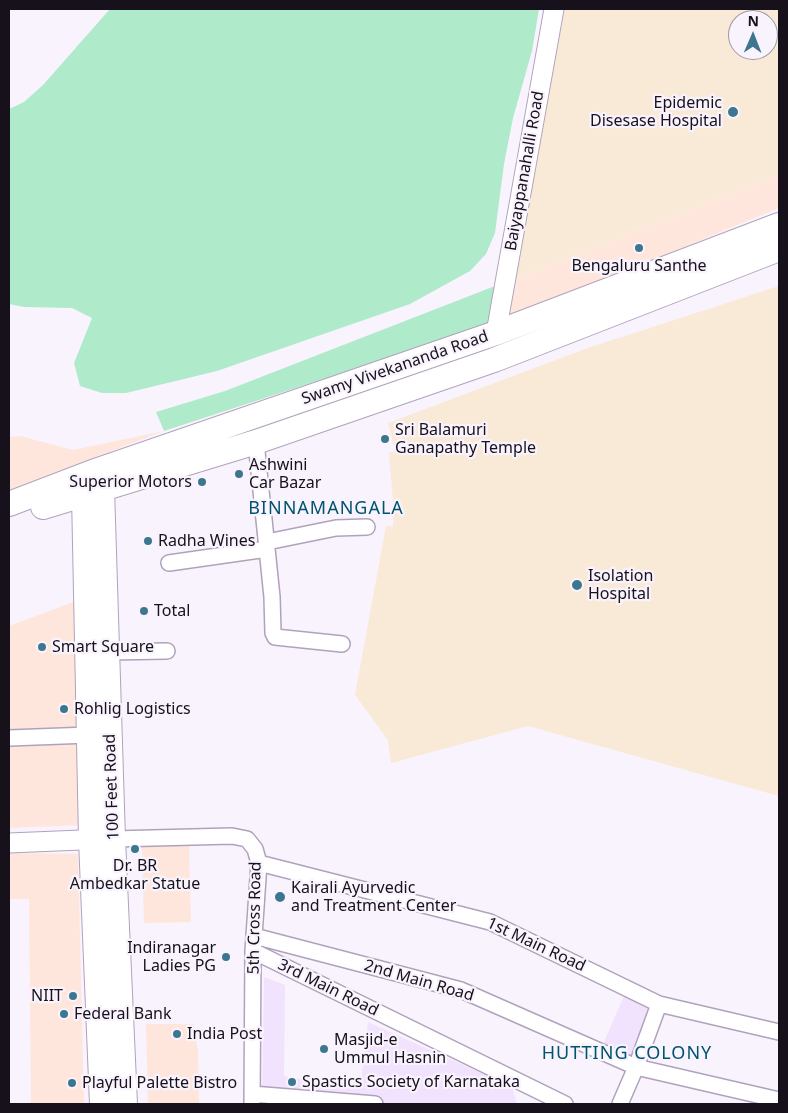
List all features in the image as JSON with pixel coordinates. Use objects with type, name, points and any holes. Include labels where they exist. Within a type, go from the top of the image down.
[{"type":"main road","name":"Swamy Vivekananda Road","points":[[9,519],[52,503],[91,482],[496,333],[779,225]]},
{"type":"main road","name":"Swamy Vivekananda Road","points":[[9,504],[256,442],[494,360],[779,249]]},
{"type":"main road","name":"100 Feet Road","points":[[91,482],[108,652],[102,839],[102,1104]]},
{"type":"main road","name":"100 Feet Road","points":[[91,482],[89,735],[102,839],[125,1104]]},
{"type":"street","name":"Baiyappanahalli Road","points":[[496,333],[554,9]]},
{"type":"street","points":[[256,442],[272,597],[273,633],[275,637],[342,644]]},
{"type":"street","points":[[169,563],[267,546],[336,528],[367,526]]},
{"type":"street","points":[[108,652],[166,652]]},
{"type":"street","points":[[9,738],[89,735]]},
{"type":"street","name":"5th Cross Road","points":[[102,839],[232,836],[247,840],[255,849],[259,863],[254,944],[252,1099]]},
{"type":"street","points":[[9,843],[102,839]]},
{"type":"street","name":"1st Main Road","points":[[259,863],[490,922],[659,1004],[779,1032]]},
{"type":"street","name":"2nd Main Road","points":[[254,944],[461,990],[636,1067],[779,1100]]},
{"type":"street","name":"3rd Main Road","points":[[254,944],[557,1103]]},
{"type":"street","points":[[620,1104],[659,1004]]},
{"type":"street","points":[[252,1099],[375,1104]]},
{"type":"shaded area","points":[[561,9],[779,9],[779,175],[513,280]]},
{"type":"shaded area","name":"Bengaluru Santhe","points":[[779,175],[779,208],[505,320],[513,280]]},
{"type":"shaded area","name":"Isolation Hospital","points":[[779,286],[779,796],[528,726],[391,763],[388,740],[355,695],[386,526],[393,527],[394,513],[389,453],[395,451],[388,423],[585,349]]},
{"type":"shaded area","points":[[164,431],[9,490],[9,437],[20,436],[73,450]]},
{"type":"shaded area","points":[[76,601],[79,728],[9,730],[9,626]]},
{"type":"shaded area","points":[[81,741],[84,825],[9,828],[9,744]]},
{"type":"shaded area","points":[[142,846],[189,846],[191,922],[144,923]]},
{"type":"shaded area","points":[[9,853],[78,854],[84,1104],[31,1104],[29,899],[9,899]]},
{"type":"shaded area","points":[[264,977],[285,985],[284,1076],[360,1089],[368,1022],[512,1087],[517,1104],[262,1104]]},
{"type":"shaded area","points":[[624,996],[648,1008],[631,1056],[603,1044]]},
{"type":"shaded area","points":[[146,1024],[194,1024],[198,1052],[199,1104],[148,1104]]},
{"type":"green space","points":[[110,9],[539,9],[532,51],[513,118],[504,164],[495,233],[486,254],[470,271],[410,304],[217,371],[126,393],[102,393],[80,386],[74,363],[92,318],[72,308],[24,307],[9,304],[9,109],[24,102],[43,85]]},
{"type":"green space","points":[[495,286],[488,325],[164,431],[156,412],[225,391]]},
{"type":"place","name":"Epidemic Disesase Hospital","points":[[733,112]]},
{"type":"place","name":"Bengaluru Santhe","points":[[639,248]]},
{"type":"place","name":"Sri Balamuri Ganapathy Temple","points":[[385,439]]},
{"type":"place","name":"Ashwini Car Bazar","points":[[239,474]]},
{"type":"place","name":"Superior Motors","points":[[202,482]]},
{"type":"place","name":"Radha Wines","points":[[148,541]]},
{"type":"place","name":"Isolation Hospital","points":[[577,585]]},
{"type":"place","name":"Total","points":[[144,611]]},
{"type":"place","name":"Smart Square","points":[[42,647]]},
{"type":"place","name":"Rohlig Logistics","points":[[64,709]]},
{"type":"place","name":"Dr. BR Ambedkar Statue","points":[[135,849]]},
{"type":"place","name":"Kairali Ayurvedic and Treatment Center","points":[[280,897]]},
{"type":"place","name":"Indiranagar Ladies PG","points":[[226,957]]},
{"type":"place","name":"NIIT","points":[[73,996]]},
{"type":"place","name":"Federal Bank","points":[[64,1014]]},
{"type":"place","name":"India Post","points":[[177,1034]]},
{"type":"place","name":"Masjid-e Ummul Hasnin","points":[[324,1049]]},
{"type":"place","name":"Spastics Society of Karnataka","points":[[292,1082]]},
{"type":"place","name":"Playful Palette Bistro","points":[[72,1083]]},
{"type":"district","name":"BINNAMANGALA","points":[[326,509]]},
{"type":"district","name":"HUTTING COLONY","points":[[627,1054]]}]
